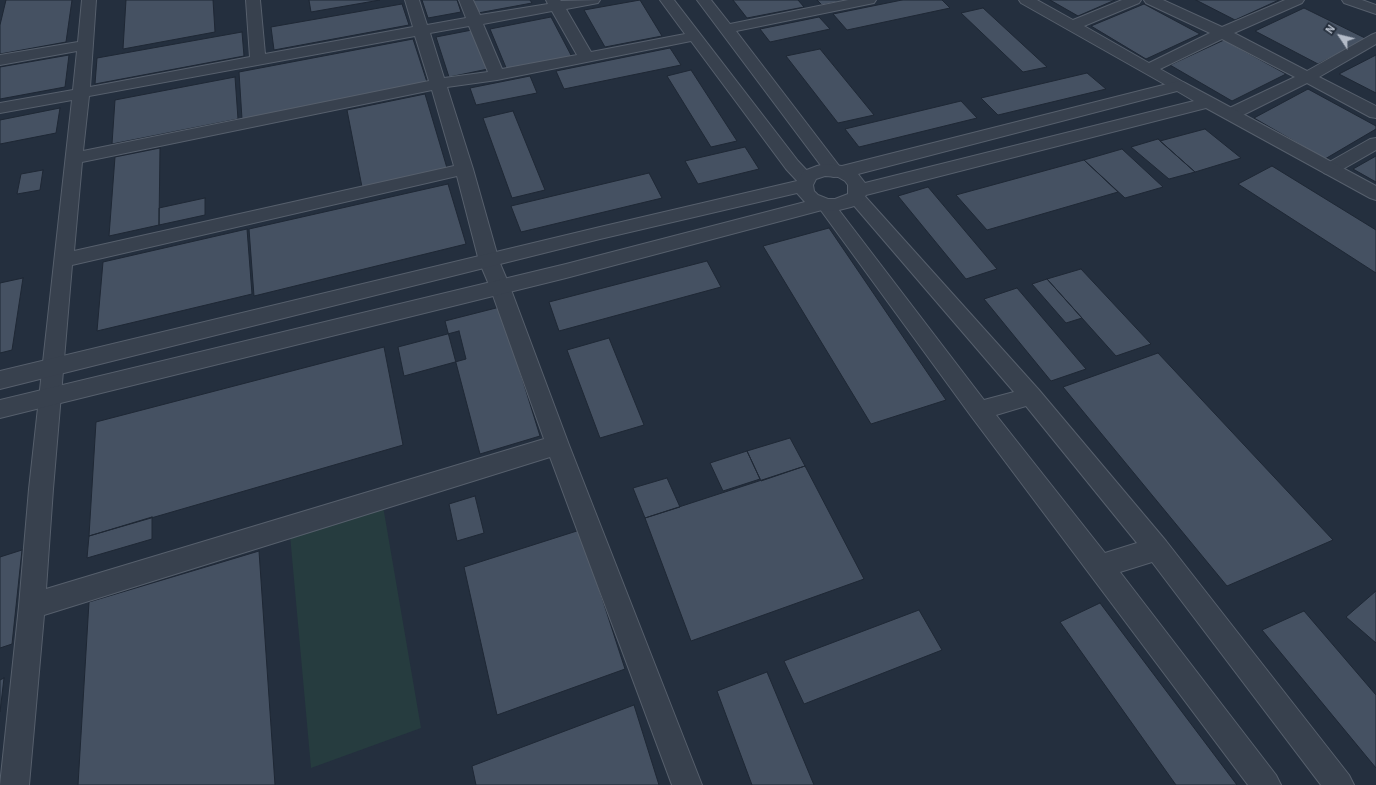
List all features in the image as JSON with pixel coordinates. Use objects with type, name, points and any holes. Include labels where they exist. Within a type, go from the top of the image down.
[{"type":"street","points":[[14,785],[32,606],[52,367],[81,93],[89,0]]},
{"type":"street","points":[[253,0],[258,60]]},
{"type":"street","points":[[412,0],[464,169],[489,261],[500,287],[557,445],[687,785]]},
{"type":"street","points":[[466,0],[497,74]]},
{"type":"street","points":[[0,108],[475,20],[555,3],[593,0]]},
{"type":"street","points":[[667,0],[792,165],[805,183],[806,192],[809,196],[824,204],[979,410],[1100,566],[1266,785]]},
{"type":"street","points":[[704,0],[838,172],[854,180],[857,184],[857,194],[1031,396],[1157,549],[1339,785]]},
{"type":"street","points":[[726,29],[869,0]]},
{"type":"street","points":[[1026,0],[1148,69],[1376,194]]},
{"type":"street","points":[[1072,26],[1134,0]]},
{"type":"street","points":[[1151,0],[1221,33],[1376,113]]},
{"type":"street","points":[[1148,69],[1221,33],[1297,0]]},
{"type":"street","points":[[1349,0],[1376,10]]},
{"type":"street","points":[[555,3],[586,57]]},
{"type":"street","points":[[74,158],[438,84],[695,36]]},
{"type":"street","points":[[1231,114],[1307,77],[1376,38]]},
{"type":"street","points":[[0,60],[85,45]]},
{"type":"street","points":[[0,380],[805,183],[810,176],[817,172],[838,172],[1179,86]]},
{"type":"street","points":[[0,409],[566,271],[824,204],[843,204],[851,201],[857,194],[1209,102]]},
{"type":"street","points":[[1330,169],[1376,143]]},
{"type":"street","points":[[63,260],[464,169]]},
{"type":"street","points":[[979,410],[1031,396]]},
{"type":"street","points":[[32,606],[557,445]]},
{"type":"street","points":[[1100,566],[1157,549]]},
{"type":"green space","points":[[383,506],[421,728],[311,768],[290,535]]},
{"type":"building","points":[[6,0],[72,0],[66,42],[0,54],[0,25]]},
{"type":"building","points":[[126,0],[213,0],[215,32],[123,49]]},
{"type":"building","points":[[309,0],[380,0],[311,12]]},
{"type":"building","points":[[422,0],[457,0],[461,12],[428,18]]},
{"type":"building","points":[[473,0],[530,0],[532,3],[478,13]]},
{"type":"building","points":[[640,0],[662,36],[605,47],[584,10]]},
{"type":"building","points":[[733,0],[798,0],[804,7],[747,18]]},
{"type":"building","points":[[817,0],[847,0],[822,5]]},
{"type":"building","points":[[902,0],[942,0],[950,8],[847,30],[833,14]]},
{"type":"building","points":[[1050,0],[1115,0],[1078,16]]},
{"type":"building","points":[[1196,0],[1279,0],[1235,20]]},
{"type":"building","points":[[402,4],[409,25],[274,50],[271,27]]},
{"type":"building","points":[[1144,4],[1200,34],[1146,59],[1091,26]]},
{"type":"building","points":[[983,8],[1047,67],[1023,72],[961,13]]},
{"type":"building","points":[[1304,8],[1367,39],[1318,64],[1255,31]]},
{"type":"building","points":[[551,17],[572,57],[507,70],[490,29]]},
{"type":"building","points":[[819,17],[830,29],[770,42],[760,29]]},
{"type":"building","points":[[472,30],[488,69],[449,77],[436,37]]},
{"type":"building","points":[[242,32],[244,56],[95,84],[97,58]]},
{"type":"building","points":[[413,39],[427,82],[242,119],[239,72]]},
{"type":"building","points":[[1224,40],[1286,74],[1232,101],[1170,65]]},
{"type":"building","points":[[670,48],[681,65],[564,89],[556,71]]},
{"type":"building","points":[[820,49],[874,115],[838,123],[786,56]]},
{"type":"building","points":[[69,55],[65,87],[0,99],[0,67]]},
{"type":"building","points":[[1376,55],[1376,93],[1339,74]]},
{"type":"building","points":[[691,70],[737,141],[711,147],[667,76]]},
{"type":"building","points":[[1087,73],[1106,89],[998,115],[981,98]]},
{"type":"building","points":[[530,76],[537,93],[476,105],[470,88]]},
{"type":"building","points":[[235,77],[238,119],[112,144],[115,100]]},
{"type":"building","points":[[1308,89],[1376,126],[1376,129],[1325,159],[1254,118]]},
{"type":"building","points":[[425,94],[447,168],[362,187],[347,110]]},
{"type":"building","points":[[961,101],[977,118],[859,147],[845,129]]},
{"type":"building","points":[[60,108],[56,133],[0,144],[0,120]]},
{"type":"building","points":[[513,111],[545,190],[512,198],[483,118]]},
{"type":"building","points":[[1205,129],[1241,158],[1195,172],[1160,141]]},
{"type":"building","points":[[1158,139],[1195,172],[1169,179],[1131,147]]},
{"type":"building","points":[[745,147],[759,169],[698,184],[685,161]]},
{"type":"building","points":[[160,148],[159,225],[109,236],[115,157]]},
{"type":"building","points":[[1122,149],[1163,187],[1125,198],[1084,160]]},
{"type":"building","points":[[1376,156],[1376,182],[1353,169]]},
{"type":"building","points":[[1084,160],[1118,192],[987,230],[956,195]]},
{"type":"building","points":[[1272,166],[1376,230],[1376,273],[1238,184]]},
{"type":"building","points":[[43,170],[40,190],[17,194],[21,174]]},
{"type":"building","points":[[649,173],[662,198],[521,232],[511,206]]},
{"type":"building","points":[[448,184],[466,244],[254,296],[249,229]]},
{"type":"building","points":[[928,187],[997,269],[966,279],[898,196]]},
{"type":"building","points":[[205,198],[205,215],[159,225],[159,208]]},
{"type":"building","points":[[829,228],[946,400],[871,424],[763,246]]},
{"type":"building","points":[[247,229],[252,294],[97,331],[103,262]]},
{"type":"building","points":[[707,261],[721,287],[559,331],[549,302]]},
{"type":"building","points":[[1081,269],[1151,344],[1116,356],[1047,279]]},
{"type":"building","points":[[23,278],[12,350],[0,353],[0,283]]},
{"type":"building","points":[[1047,279],[1082,318],[1066,323],[1032,284]]},
{"type":"building","points":[[1017,288],[1086,369],[1051,381],[984,299]]},
{"type":"building","points":[[500,307],[540,436],[480,454],[445,321]]},
{"type":"building","points":[[459,331],[466,359],[404,376],[398,347]]},
{"type":"building","points":[[609,338],[644,425],[600,438],[567,350]]},
{"type":"building","points":[[384,347],[403,445],[89,536],[96,422]]},
{"type":"building","points":[[1158,353],[1333,540],[1227,586],[1063,387]]},
{"type":"building","points":[[790,438],[805,466],[761,481],[747,451]]},
{"type":"building","points":[[747,451],[760,479],[723,491],[710,463]]},
{"type":"building","points":[[805,466],[864,579],[691,641],[645,518]]},
{"type":"building","points":[[667,478],[680,507],[645,518],[633,488]]},
{"type":"building","points":[[475,496],[484,533],[457,541],[449,504]]},
{"type":"building","points":[[152,517],[152,539],[87,558],[89,536]]},
{"type":"building","points":[[580,530],[625,669],[497,715],[464,567]]},
{"type":"building","points":[[22,550],[12,644],[0,648],[0,557]]},
{"type":"building","points":[[259,551],[275,785],[78,785],[89,602]]},
{"type":"building","points":[[1376,591],[1376,643],[1346,617]]},
{"type":"building","points":[[1100,603],[1237,785],[1176,785],[1060,622]]},
{"type":"building","points":[[919,610],[942,650],[804,704],[784,661]]},
{"type":"building","points":[[1304,611],[1376,695],[1376,768],[1262,630]]},
{"type":"building","points":[[767,672],[814,785],[752,785],[717,691]]},
{"type":"building","points":[[4,678],[0,712],[0,680]]},
{"type":"building","points":[[634,705],[659,785],[476,785],[472,766]]}]
